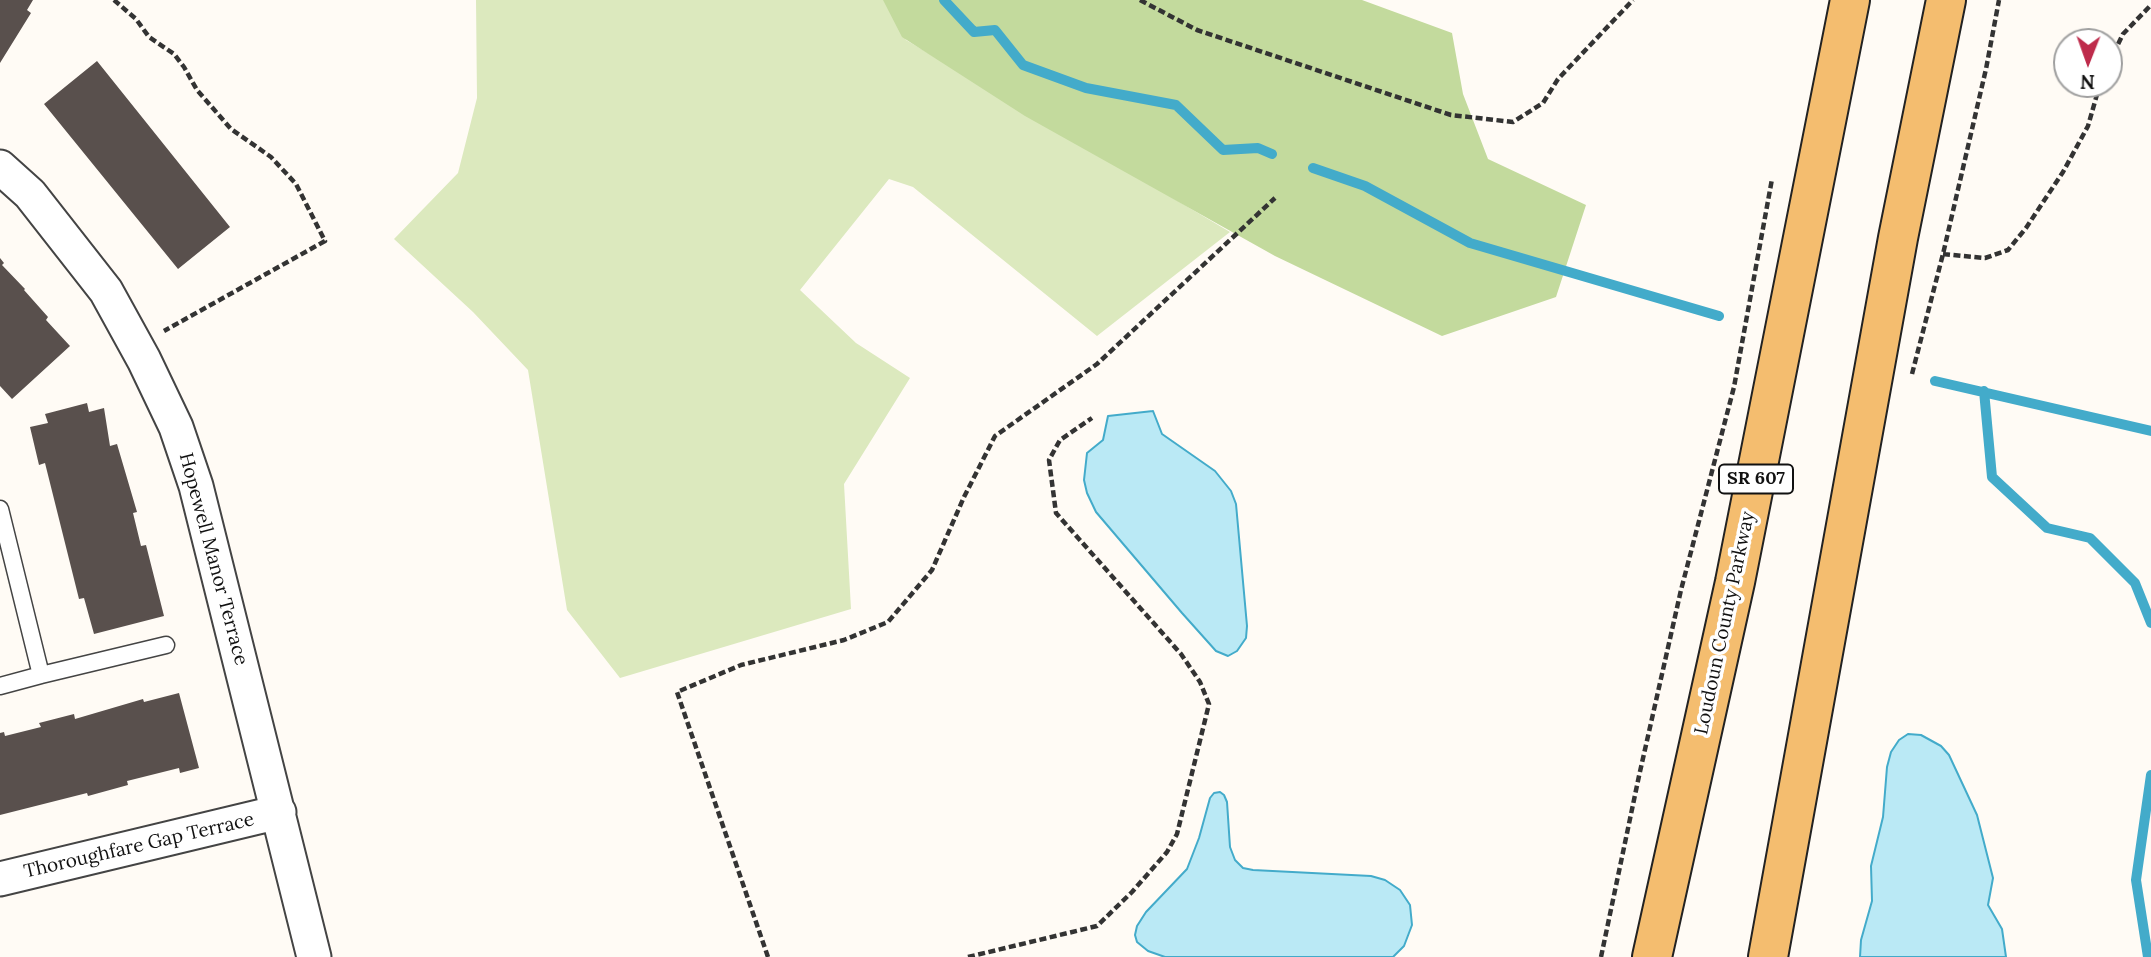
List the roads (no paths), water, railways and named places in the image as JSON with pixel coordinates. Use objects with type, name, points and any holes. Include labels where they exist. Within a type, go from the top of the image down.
[{"type":"main road","name":"Loudoun County Parkway","points":[[1652,957],[1735,582],[1850,0]]},
{"type":"main road","points":[[1768,957],[1898,238],[1946,0]]},
{"type":"street","name":"Hopewell Manor Terrace","points":[[0,167],[30,194],[107,291],[176,426],[196,486],[314,957]]},
{"type":"street","name":"Thoroughfare Gap Terrace","points":[[0,879],[279,812]]},
{"type":"lane","points":[[0,509],[41,676]]},
{"type":"lane","points":[[0,686],[166,645]]},
{"type":"water","points":[[1153,411],[1162,434],[1215,471],[1231,491],[1236,504],[1247,626],[1246,638],[1237,651],[1228,656],[1216,651],[1182,613],[1096,512],[1087,493],[1084,480],[1087,453],[1103,440],[1108,416]]},
{"type":"water","points":[[1908,734],[1921,735],[1941,746],[1949,755],[1977,815],[1993,878],[1988,905],[2002,929],[2006,957],[1860,957],[1861,940],[1872,901],[1871,866],[1883,817],[1887,767],[1891,752],[1899,740]]},
{"type":"water","points":[[1220,792],[1227,802],[1230,847],[1235,860],[1243,868],[1371,876],[1385,880],[1400,890],[1410,905],[1412,925],[1404,946],[1393,957],[1165,957],[1148,951],[1137,942],[1137,926],[1146,912],[1187,869],[1210,798],[1214,793]]},
{"type":"waterway","points":[[944,0],[974,32],[995,30],[1023,65],[1086,88],[1176,105],[1223,150],[1258,148],[1272,154]]},
{"type":"waterway","points":[[1313,168],[1365,186],[1470,243],[1719,316]]},
{"type":"waterway","points":[[1935,381],[2151,431]]},
{"type":"waterway","points":[[1984,391],[1992,477],[2047,528],[2090,538],[2135,583],[2151,623]]},
{"type":"waterway","points":[[2148,957],[2136,880],[2151,775]]}]
